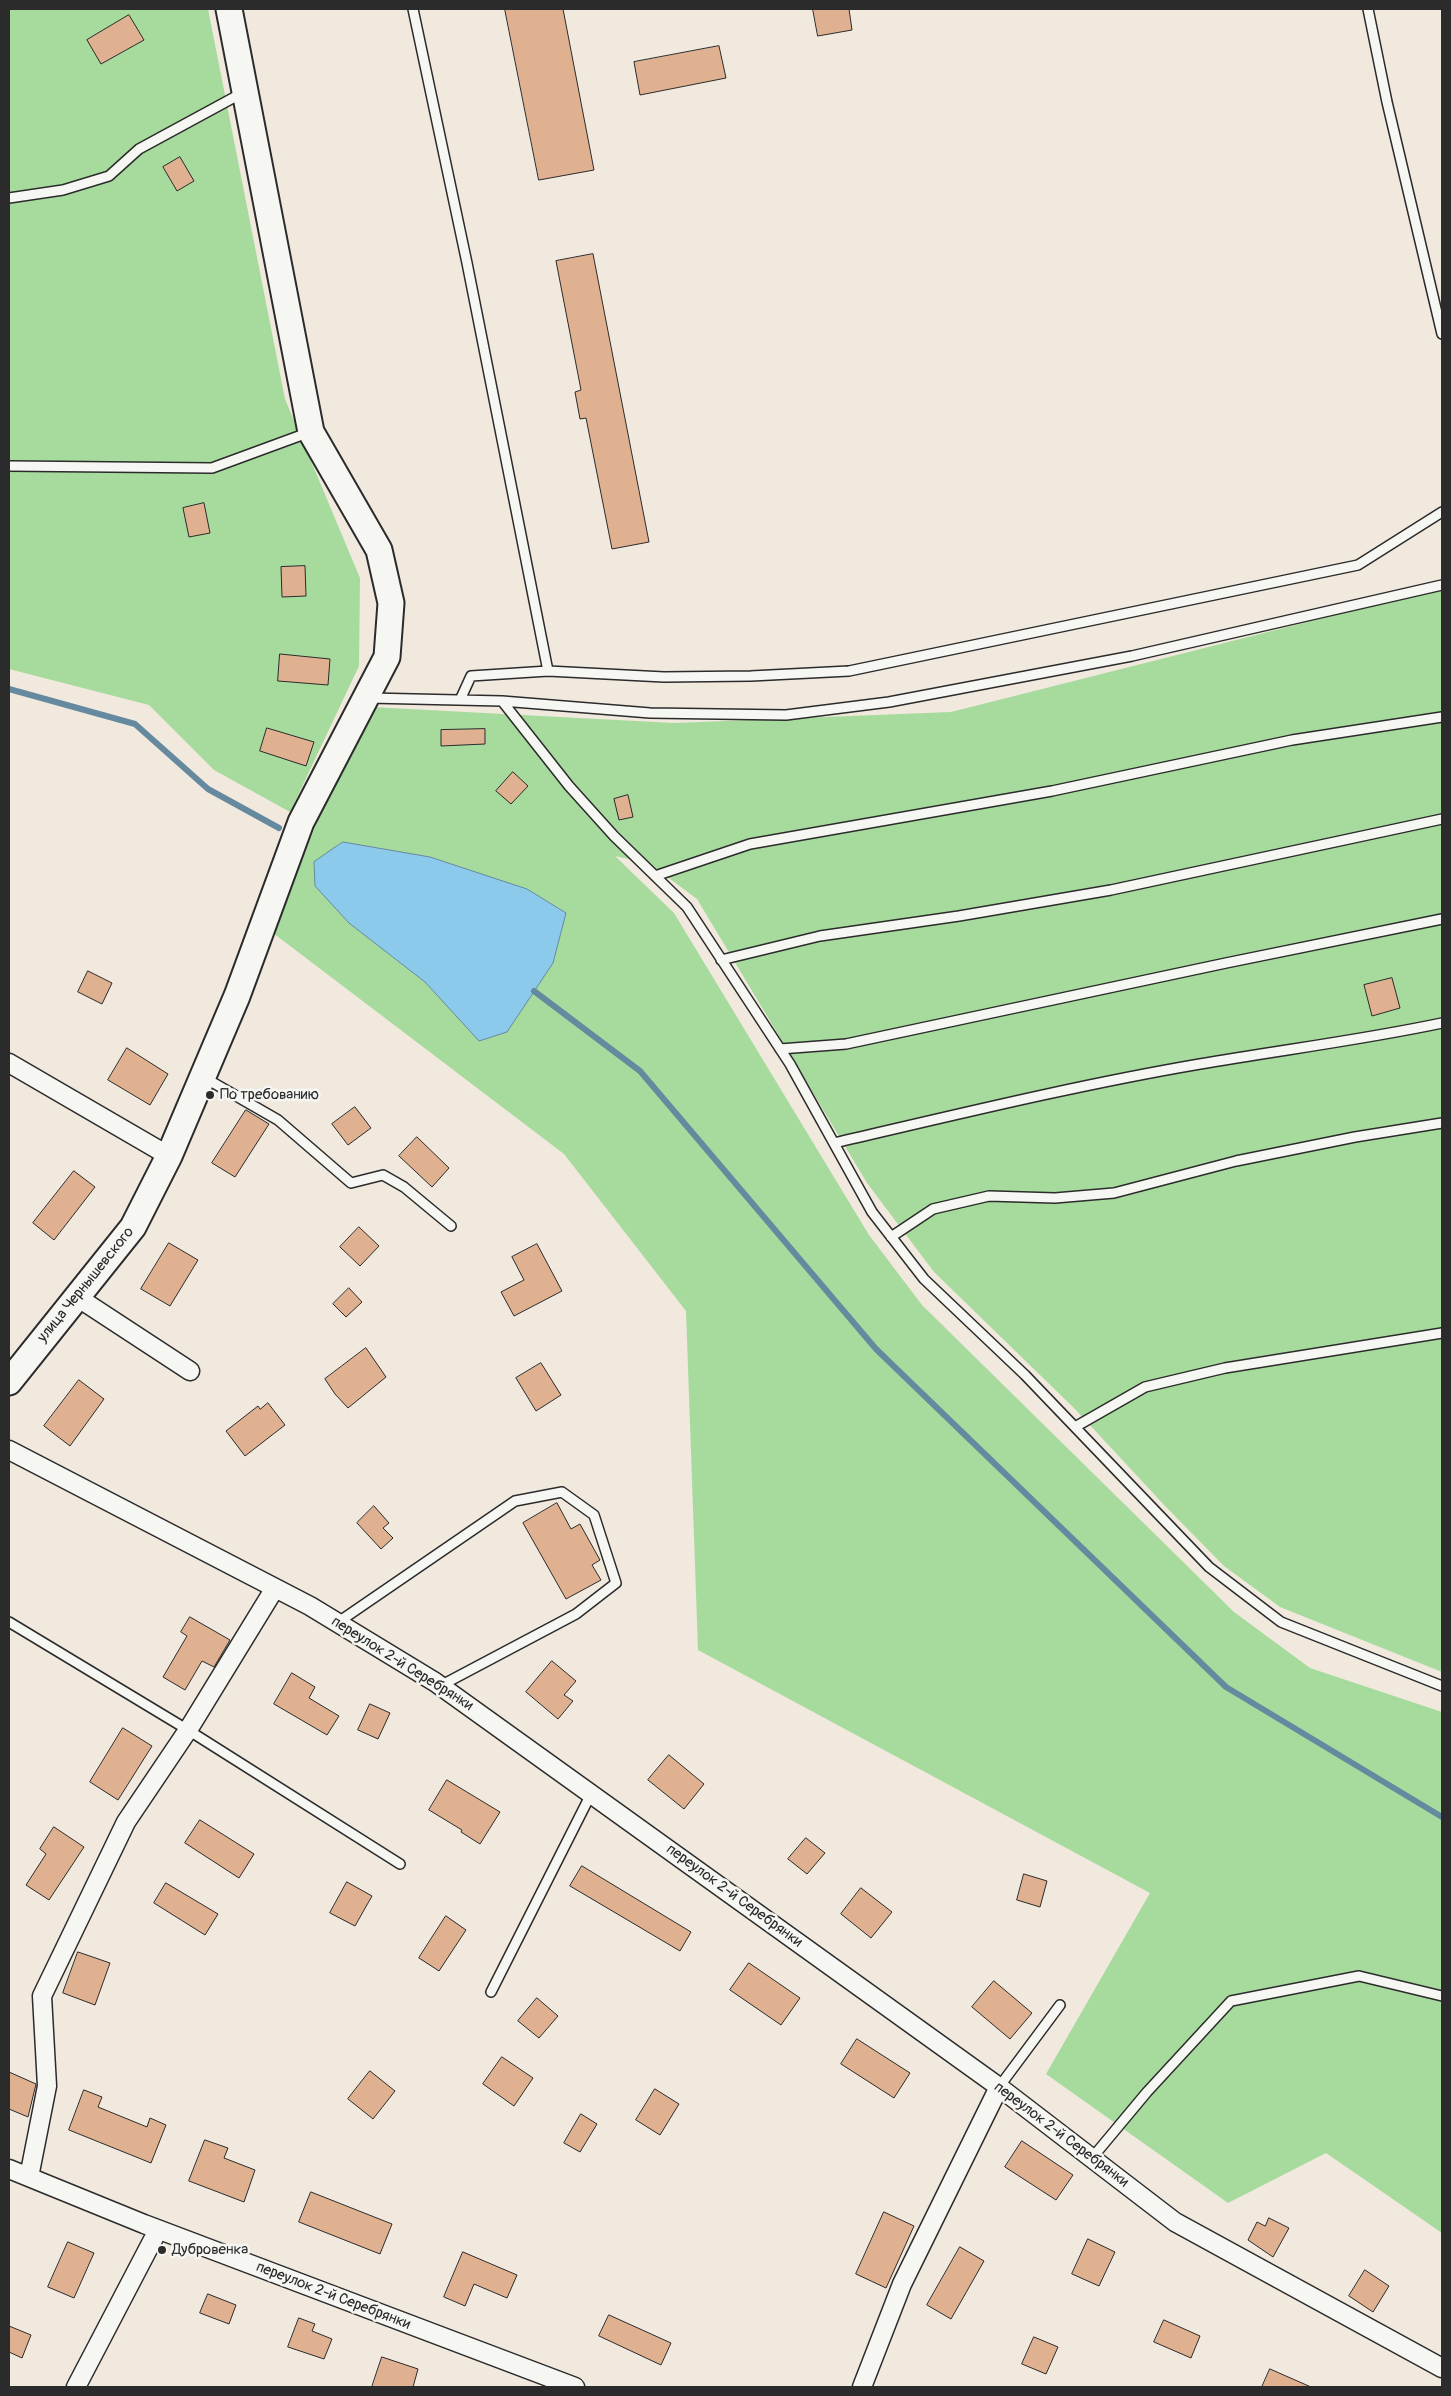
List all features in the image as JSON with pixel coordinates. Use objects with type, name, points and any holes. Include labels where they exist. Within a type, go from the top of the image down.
[{"type":"street","name":"улица Чернышевского","points":[[9,1382],[133,1228],[169,1156],[237,996],[301,822],[387,657],[391,603],[379,550],[311,432],[230,9]]},
{"type":"street","points":[[9,1063],[169,1156]]},
{"type":"street","points":[[77,1297],[190,1371]]},
{"type":"street","name":"переулок 2-й Серебрянки","points":[[9,1450],[275,1588],[337,1623],[440,1686],[999,2087],[1174,2222],[1442,2368]]},
{"type":"street","points":[[29,2177],[47,2086],[42,1996],[126,1822],[188,1730],[275,1588]]},
{"type":"street","points":[[862,2387],[902,2284],[999,2087]]},
{"type":"street","name":"переулок 2-й Серебрянки","points":[[9,2169],[158,2230],[575,2387]]},
{"type":"street","points":[[76,2387],[158,2230]]},
{"type":"lane","points":[[413,9],[465,254],[548,671]]},
{"type":"lane","points":[[1368,9],[1387,102],[1442,334]]},
{"type":"lane","points":[[9,198],[64,190],[109,176],[139,149],[246,91]]},
{"type":"lane","points":[[9,466],[212,468],[311,432]]},
{"type":"lane","points":[[460,700],[471,676],[548,671],[664,677],[752,676],[849,671],[1358,565],[1442,512]]},
{"type":"lane","points":[[366,698],[502,701],[650,714],[795,714],[889,702],[1132,656],[1442,585]]},
{"type":"lane","points":[[502,701],[569,786],[614,836],[687,907],[780,1049],[872,1212],[924,1279],[1025,1375],[1209,1567],[1281,1622],[1442,1686]]},
{"type":"lane","points":[[655,876],[750,844],[1052,791],[1292,740],[1442,717]]},
{"type":"lane","points":[[721,960],[820,936],[959,916],[1111,890],[1442,819]]},
{"type":"lane","points":[[780,1049],[846,1044],[1442,919]]},
{"type":"lane","points":[[834,1143],[1026,1098],[1200,1064],[1377,1037],[1442,1023]]},
{"type":"lane","points":[[203,1076],[278,1120],[351,1183],[383,1175],[404,1187],[451,1226]]},
{"type":"lane","points":[[891,1238],[933,1209],[989,1196],[1054,1198],[1114,1193],[1236,1161],[1355,1137],[1442,1123]]},
{"type":"lane","points":[[1075,1427],[1145,1388],[1225,1368],[1442,1333]]},
{"type":"lane","points":[[337,1623],[515,1501],[562,1492],[594,1515],[616,1583],[576,1614],[440,1686]]},
{"type":"lane","points":[[9,1622],[188,1730],[400,1864]]},
{"type":"lane","points":[[491,1992],[591,1794]]},
{"type":"lane","points":[[1092,2158],[1147,2092],[1231,2001],[1359,1976],[1442,1996]]},
{"type":"lane","points":[[999,2087],[1060,2005]]},
{"type":"green space","points":[[9,9],[208,9],[285,399],[360,578],[359,666],[290,812],[214,770],[149,705],[9,669]]},
{"type":"green space","points":[[1442,588],[1442,1672],[1280,1607],[1224,1566],[1075,1409],[934,1272],[867,1183],[697,899],[650,864],[615,856],[674,913],[869,1235],[922,1305],[1234,1612],[1310,1668],[1442,1712],[1442,2233],[1326,2153],[1228,2203],[1046,2074],[1150,1893],[698,1650],[686,1311],[564,1154],[273,933],[330,789],[371,707],[674,723],[951,712]]},
{"type":"water","points":[[343,842],[430,857],[527,889],[566,913],[553,963],[507,1032],[479,1041],[425,982],[349,923],[315,886],[314,862]]},
{"type":"building","points":[[505,9],[563,9],[594,170],[539,180]]},
{"type":"building","points":[[813,9],[849,9],[852,30],[818,36]]},
{"type":"building","points":[[129,15],[144,40],[101,64],[87,40]]},
{"type":"building","points":[[719,46],[726,78],[640,95],[634,62]]},
{"type":"building","points":[[180,157],[194,181],[177,191],[163,167]]},
{"type":"building","points":[[593,254],[649,542],[612,549],[586,418],[580,419],[575,392],[581,390],[556,261]]},
{"type":"building","points":[[204,503],[210,533],[189,537],[183,508]]},
{"type":"building","points":[[305,566],[306,596],[282,597],[281,567]]},
{"type":"building","points":[[280,654],[330,659],[328,685],[278,681]]},
{"type":"building","points":[[267,728],[314,742],[306,766],[260,751]]},
{"type":"building","points":[[485,729],[485,744],[441,746],[441,730]]},
{"type":"building","points":[[513,772],[528,786],[511,804],[496,791]]},
{"type":"building","points":[[628,795],[633,817],[619,820],[614,799]]},
{"type":"building","points":[[88,971],[112,983],[102,1004],[78,992]]},
{"type":"building","points":[[1392,978],[1400,1008],[1372,1016],[1364,985]]},
{"type":"building","points":[[127,1048],[168,1074],[150,1105],[108,1080]]},
{"type":"building","points":[[355,1107],[371,1128],[348,1145],[332,1124]]},
{"type":"building","points":[[246,1110],[269,1124],[235,1177],[212,1163]]},
{"type":"building","points":[[417,1137],[449,1168],[432,1187],[399,1156]]},
{"type":"building","points":[[74,1171],[95,1187],[54,1240],[33,1223]]},
{"type":"building","points":[[359,1227],[379,1246],[360,1266],[340,1247]]},
{"type":"building","points":[[169,1243],[198,1260],[170,1306],[141,1289]]},
{"type":"building","points":[[537,1244],[562,1291],[514,1316],[501,1292],[524,1280],[512,1257]]},
{"type":"building","points":[[349,1288],[362,1302],[346,1317],[333,1304]]},
{"type":"building","points":[[366,1348],[386,1377],[348,1408],[325,1379]]},
{"type":"building","points":[[541,1363],[561,1395],[536,1411],[516,1378]]},
{"type":"building","points":[[79,1380],[104,1399],[70,1446],[44,1426]]},
{"type":"building","points":[[268,1403],[285,1425],[245,1456],[226,1431],[258,1406],[260,1409]]},
{"type":"building","points":[[557,1503],[571,1529],[580,1524],[600,1560],[592,1565],[601,1580],[566,1599],[523,1523]]},
{"type":"building","points":[[374,1506],[389,1523],[383,1528],[393,1538],[381,1549],[357,1523]]},
{"type":"building","points":[[190,1617],[230,1640],[214,1667],[202,1661],[185,1690],[163,1677],[187,1636],[181,1632]]},
{"type":"building","points":[[552,1661],[576,1681],[564,1695],[573,1701],[558,1719],[526,1692]]},
{"type":"building","points":[[292,1673],[315,1687],[309,1698],[339,1716],[327,1735],[274,1704]]},
{"type":"building","points":[[370,1704],[390,1713],[378,1739],[358,1730]]},
{"type":"building","points":[[123,1728],[152,1746],[118,1800],[90,1782]]},
{"type":"building","points":[[669,1755],[704,1784],[684,1809],[648,1780]]},
{"type":"building","points":[[447,1780],[500,1812],[480,1844],[461,1832],[462,1830],[429,1810]]},
{"type":"building","points":[[200,1820],[254,1854],[239,1878],[185,1843]]},
{"type":"building","points":[[54,1827],[84,1847],[49,1900],[26,1885],[46,1854],[40,1849]]},
{"type":"building","points":[[806,1838],[825,1853],[807,1874],[788,1859]]},
{"type":"building","points":[[582,1866],[691,1932],[680,1951],[570,1886]]},
{"type":"building","points":[[1024,1874],[1047,1881],[1040,1907],[1017,1900]]},
{"type":"building","points":[[347,1882],[372,1896],[355,1926],[330,1913]]},
{"type":"building","points":[[166,1883],[218,1914],[205,1935],[154,1903]]},
{"type":"building","points":[[861,1888],[892,1912],[871,1938],[841,1914]]},
{"type":"building","points":[[446,1916],[466,1930],[439,1971],[419,1958]]},
{"type":"building","points":[[78,1952],[110,1963],[95,2005],[63,1993]]},
{"type":"building","points":[[749,1963],[800,1998],[781,2025],[730,1990]]},
{"type":"building","points":[[994,1981],[1032,2013],[1010,2039],[972,2007]]},
{"type":"building","points":[[537,1998],[558,2016],[539,2038],[518,2021]]},
{"type":"building","points":[[857,2039],[910,2073],[894,2098],[841,2064]]},
{"type":"building","points":[[502,2057],[533,2078],[514,2106],[483,2084]]},
{"type":"building","points":[[370,2071],[395,2091],[373,2119],[348,2099]]},
{"type":"building","points":[[9,2072],[36,2084],[28,2117],[9,2109]]},
{"type":"building","points":[[655,2089],[679,2104],[660,2135],[636,2120]]},
{"type":"building","points":[[84,2090],[102,2097],[98,2107],[147,2127],[150,2118],[166,2125],[151,2163],[69,2130]]},
{"type":"building","points":[[581,2114],[597,2124],[580,2152],[564,2143]]},
{"type":"building","points":[[205,2140],[228,2148],[224,2158],[255,2170],[244,2202],[189,2181]]},
{"type":"building","points":[[1022,2141],[1073,2175],[1056,2200],[1005,2167]]},
{"type":"building","points":[[311,2192],[392,2224],[380,2254],[299,2222]]},
{"type":"building","points":[[884,2212],[914,2226],[886,2288],[856,2274]]},
{"type":"building","points":[[1269,2218],[1289,2228],[1273,2257],[1248,2240],[1257,2222],[1265,2226]]},
{"type":"building","points":[[1088,2239],[1115,2252],[1099,2286],[1072,2274]]},
{"type":"building","points":[[68,2242],[94,2253],[74,2298],[48,2287]]},
{"type":"building","points":[[960,2247],[984,2261],[951,2319],[927,2305]]},
{"type":"building","points":[[463,2252],[517,2275],[507,2298],[474,2284],[465,2306],[444,2297]]},
{"type":"building","points":[[1365,2270],[1389,2286],[1373,2312],[1349,2296]]},
{"type":"building","points":[[208,2294],[236,2305],[229,2324],[200,2313]]},
{"type":"building","points":[[609,2315],[671,2343],[661,2365],[599,2336]]},
{"type":"building","points":[[299,2318],[315,2324],[312,2331],[332,2339],[324,2359],[288,2347]]},
{"type":"building","points":[[1164,2320],[1200,2336],[1191,2358],[1154,2342]]},
{"type":"building","points":[[9,2326],[31,2335],[22,2358],[9,2352]]},
{"type":"building","points":[[1034,2337],[1058,2347],[1046,2374],[1022,2364]]},
{"type":"building","points":[[382,2357],[418,2369],[413,2387],[372,2387]]},
{"type":"building","points":[[1270,2369],[1311,2387],[1262,2387]]},
{"type":"waterway","points":[[9,689],[135,724],[208,789],[279,828]]},
{"type":"waterway","points":[[534,991],[640,1071],[876,1349],[1226,1687],[1442,1817]]},
{"type":"place","name":"По требованию","points":[[210,1095]]},
{"type":"place","name":"Дубровенка","points":[[162,2250]]}]
